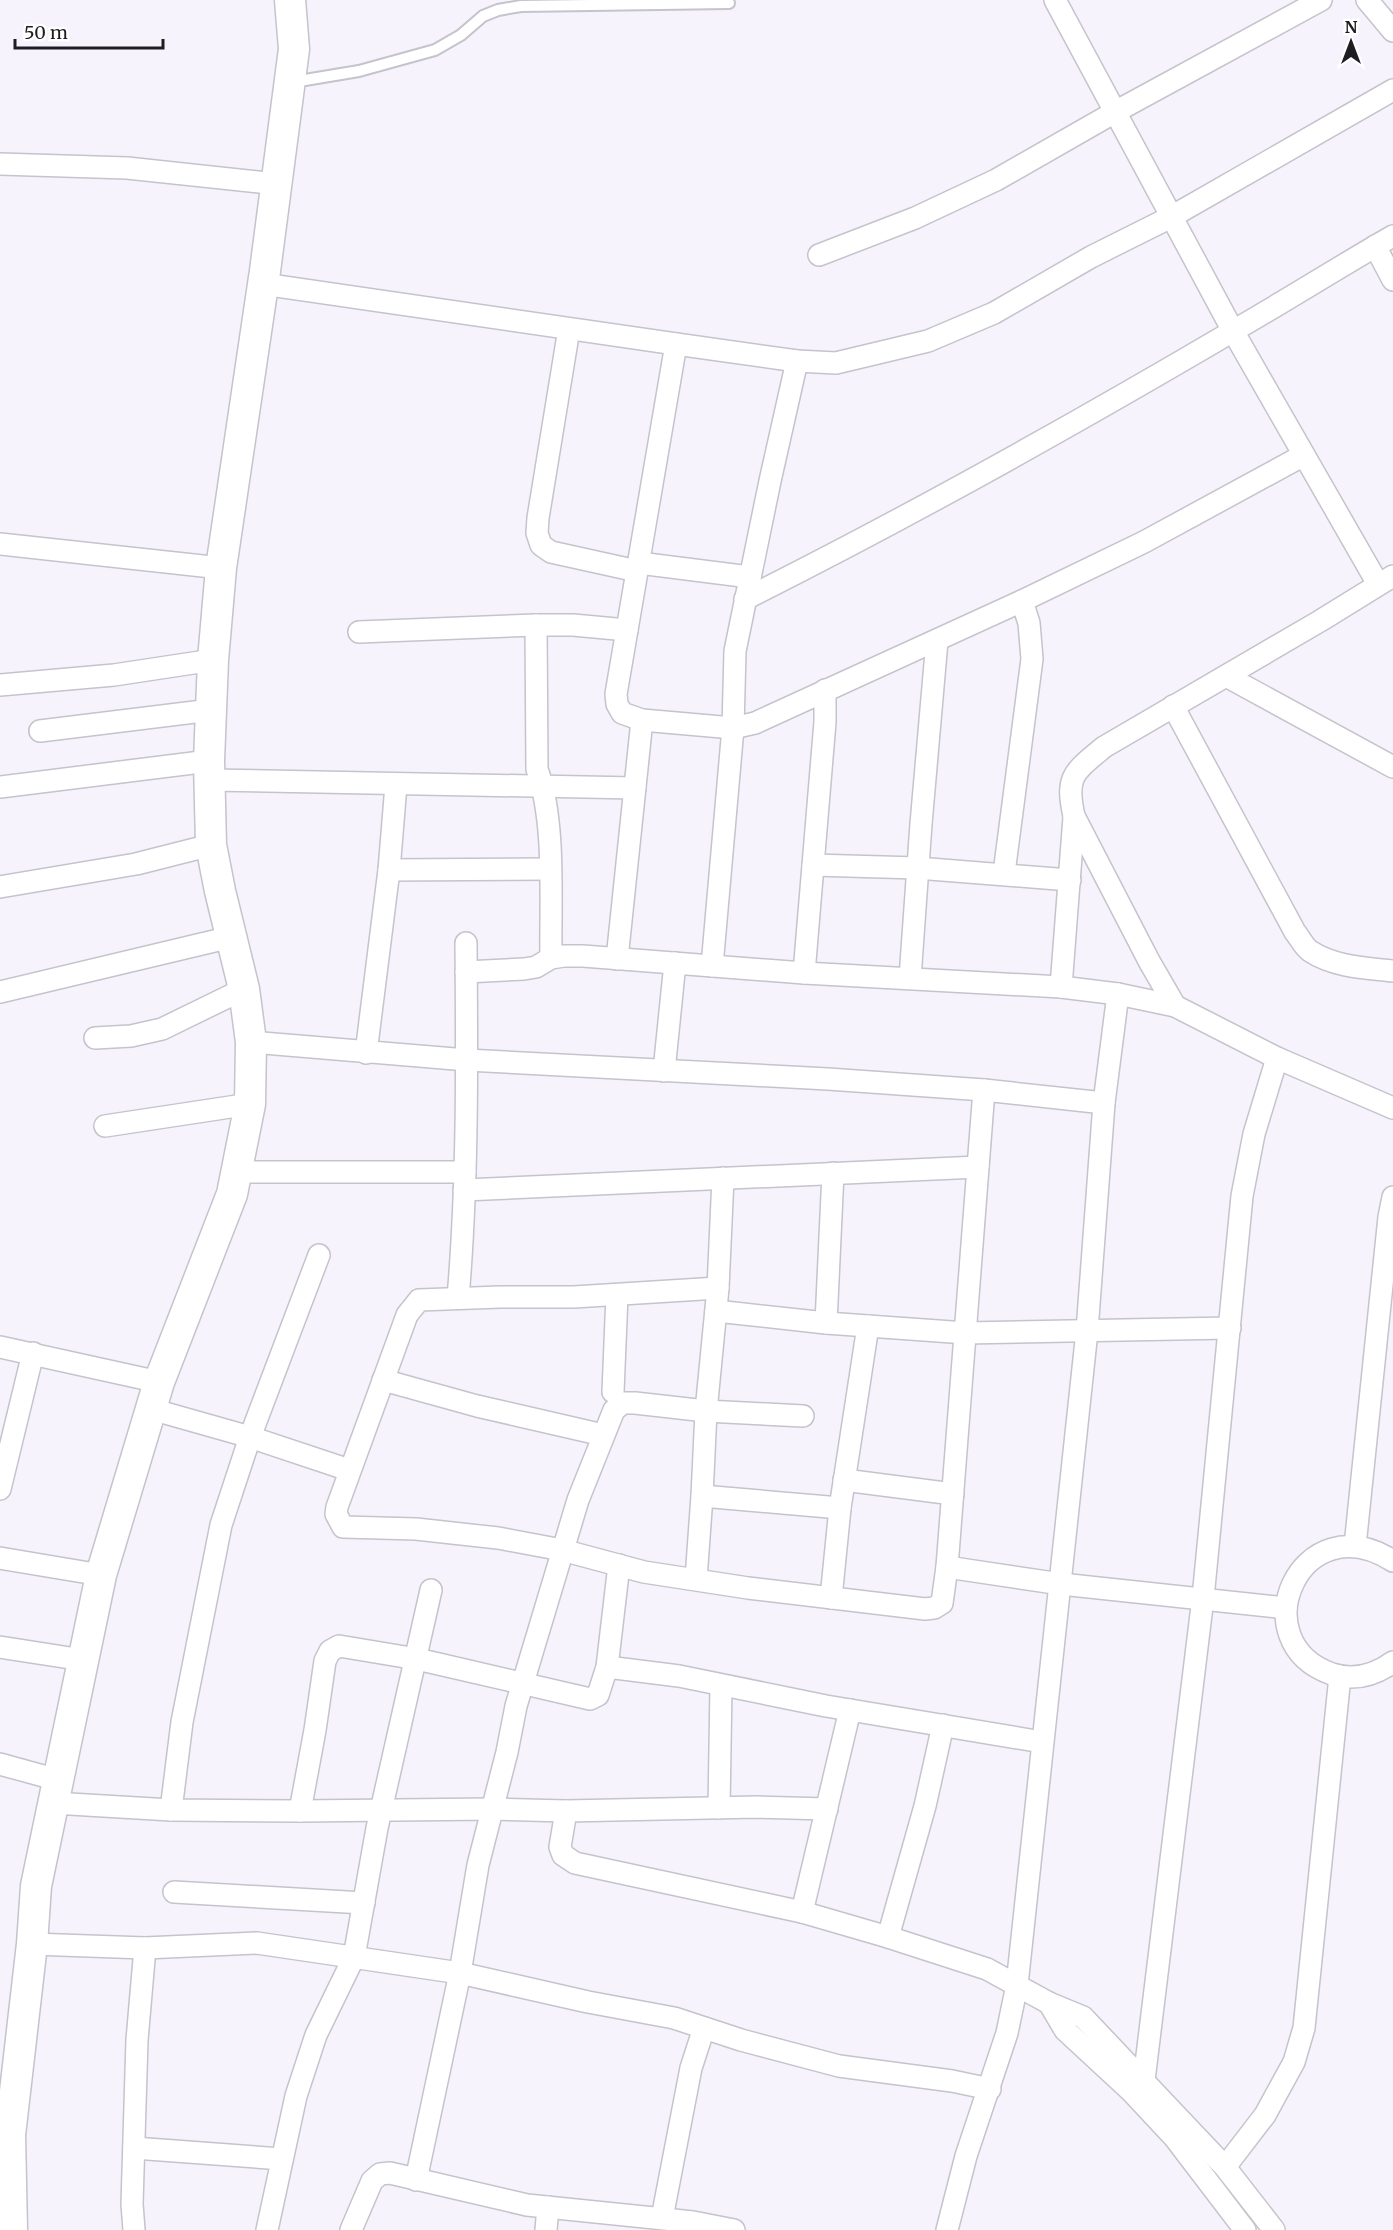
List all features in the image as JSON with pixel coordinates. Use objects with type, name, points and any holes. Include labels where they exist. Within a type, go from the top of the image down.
[{"type":"main road","points":[[12,2230],[6,2152],[10,2135],[8,2070],[32,1944],[36,1886],[83,1660],[101,1575],[155,1395],[232,1194],[250,1104],[251,1042],[244,989],[211,845],[209,770],[211,710],[221,568],[263,284],[294,50],[290,0]]},
{"type":"street","points":[[1055,0],[1233,331],[1304,455],[1386,580],[1104,747],[1081,766],[1072,778],[1069,794],[1074,816],[1149,961],[1175,1006]]},
{"type":"street","points":[[819,255],[915,218],[996,180],[1115,112],[1321,0]]},
{"type":"street","points":[[1367,0],[1393,31]]},
{"type":"street","points":[[263,284],[797,361],[836,363],[928,341],[994,313],[1091,257],[1171,217],[1393,90]]},
{"type":"street","points":[[0,164],[127,168],[277,184]]},
{"type":"street","points":[[746,599],[830,557],[992,468],[1233,331],[1384,241],[1393,280]]},
{"type":"street","points":[[569,329],[538,518],[541,545],[551,552],[638,567],[750,577]]},
{"type":"street","points":[[676,344],[616,694],[617,704],[622,713],[642,720],[733,728],[755,723],[1022,602],[1144,542],[1304,455]]},
{"type":"street","points":[[712,966],[733,728],[735,651],[797,361]]},
{"type":"street","points":[[0,544],[221,568]]},
{"type":"street","points":[[1004,873],[1032,658],[1029,623],[1022,602]]},
{"type":"street","points":[[359,632],[536,625],[573,625],[627,630]]},
{"type":"street","points":[[536,625],[537,769],[543,786],[550,869],[551,958]]},
{"type":"street","points":[[910,978],[917,868],[937,641]]},
{"type":"street","points":[[0,685],[114,675],[213,660]]},
{"type":"street","points":[[1226,676],[1393,767]]},
{"type":"street","points":[[804,973],[825,722],[825,690]]},
{"type":"street","points":[[1173,706],[1295,932],[1309,950],[1331,960],[1358,967],[1393,971]]},
{"type":"street","points":[[40,731],[211,710]]},
{"type":"street","points":[[617,959],[642,720]]},
{"type":"street","points":[[0,787],[209,770],[396,785],[635,788]]},
{"type":"street","points":[[366,1053],[389,870],[396,785]]},
{"type":"street","points":[[1061,987],[1074,816]]},
{"type":"street","points":[[0,887],[136,864],[211,845]]},
{"type":"street","points":[[813,865],[1004,873],[1070,880]]},
{"type":"street","points":[[389,870],[550,869]]},
{"type":"street","points":[[0,992],[231,937]]},
{"type":"street","points":[[458,1298],[464,1234],[467,1060],[466,943]]},
{"type":"street","points":[[466,972],[524,969],[536,967],[551,958],[564,956],[804,973],[1061,987],[1118,994],[1175,1006],[1277,1058],[1393,1108]]},
{"type":"street","points":[[664,1071],[675,963]]},
{"type":"street","points":[[95,1038],[131,1036],[162,1029],[244,989]]},
{"type":"street","points":[[948,2230],[966,2156],[1007,2033],[1017,1985],[1087,1331],[1104,1103],[1118,994]]},
{"type":"street","points":[[251,1042],[467,1060],[984,1090],[1104,1103]]},
{"type":"street","points":[[1144,2080],[1203,1598],[1242,1196],[1254,1134],[1277,1058]]},
{"type":"street","points":[[718,1288],[617,1295],[418,1300],[407,1316],[349,1470],[336,1514],[343,1527],[453,1532],[562,1550],[644,1572],[831,1598],[934,1608],[942,1603],[945,1597],[984,1090]]},
{"type":"street","points":[[105,1126],[250,1104]]},
{"type":"street","points":[[237,1172],[464,1181],[723,1178],[978,1167]]},
{"type":"street","points":[[826,1323],[833,1173]]},
{"type":"street","points":[[696,1580],[706,1410],[718,1288],[723,1178]]},
{"type":"street","points":[[1355,1546],[1393,1197]]},
{"type":"street","points":[[171,1810],[182,1722],[221,1525],[250,1437],[319,1256]]},
{"type":"street","points":[[614,1392],[617,1295]]},
{"type":"street","points":[[716,1311],[826,1323],[966,1333],[1230,1328]]},
{"type":"street","points":[[831,1598],[840,1508],[868,1326]]},
{"type":"street","points":[[0,1347],[33,1353],[155,1395],[250,1437],[349,1470]]},
{"type":"street","points":[[0,1489],[33,1353]]},
{"type":"street","points":[[382,1380],[477,1406],[603,1435]]},
{"type":"street","points":[[416,2180],[460,1973],[478,1864],[507,1752],[516,1706],[562,1550],[614,1410],[623,1403],[635,1403],[803,1416]]},
{"type":"street","points":[[844,1480],[953,1494]]},
{"type":"street","points":[[702,1496],[840,1508]]},
{"type":"street","points":[[1393,1561],[1377,1551],[1355,1546],[1335,1548],[1325,1552],[1301,1570],[1290,1588],[1286,1608],[1288,1627],[1295,1645],[1307,1659],[1322,1670],[1340,1676],[1361,1677],[1381,1671],[1393,1662]]},
{"type":"street","points":[[0,1557],[101,1575]]},
{"type":"street","points":[[300,1811],[325,1661],[330,1651],[339,1646],[417,1659],[590,1699],[598,1695],[607,1666],[619,1565]]},
{"type":"street","points":[[947,1567],[1061,1584],[1286,1608]]},
{"type":"street","points":[[267,2230],[296,2097],[316,2035],[354,1957],[381,1811],[431,1590]]},
{"type":"street","points":[[0,1647],[83,1660]]},
{"type":"street","points":[[607,1666],[679,1676],[850,1710],[1042,1742]]},
{"type":"street","points":[[1225,2167],[1265,2115],[1294,2062],[1304,2028],[1340,1676]]},
{"type":"street","points":[[719,1808],[721,1686]]},
{"type":"street","points":[[802,1912],[850,1710]]},
{"type":"street","points":[[888,1937],[925,1806],[944,1725]]},
{"type":"street","points":[[0,1764],[56,1792],[171,1810],[492,1809],[566,1811],[757,1807],[827,1809]]},
{"type":"street","points":[[566,1811],[560,1847],[563,1855],[575,1863],[802,1912],[888,1937],[987,1969],[1049,2003],[1083,2017],[1225,2167],[1274,2230]]},
{"type":"street","points":[[174,1892],[364,1903]]},
{"type":"street","points":[[32,1944],[145,1948],[258,1943],[460,1973],[588,2002],[674,2018],[741,2040],[839,2066],[952,2081],[990,2089]]},
{"type":"street","points":[[134,2230],[132,2204],[137,2040],[145,1948]]},
{"type":"street","points":[[1049,2003],[1065,2030],[1132,2092],[1174,2137],[1245,2230]]},
{"type":"street","points":[[662,2218],[691,2068],[704,2028]]},
{"type":"street","points":[[134,2148],[282,2158]]},
{"type":"street","points":[[351,2230],[372,2181],[380,2174],[390,2173],[527,2205],[662,2218],[734,2230]]},
{"type":"street","points":[[546,2230],[548,2207]]},
{"type":"lane","points":[[290,83],[359,71],[435,50],[461,35],[483,16],[498,10],[521,6],[729,3]]}]
